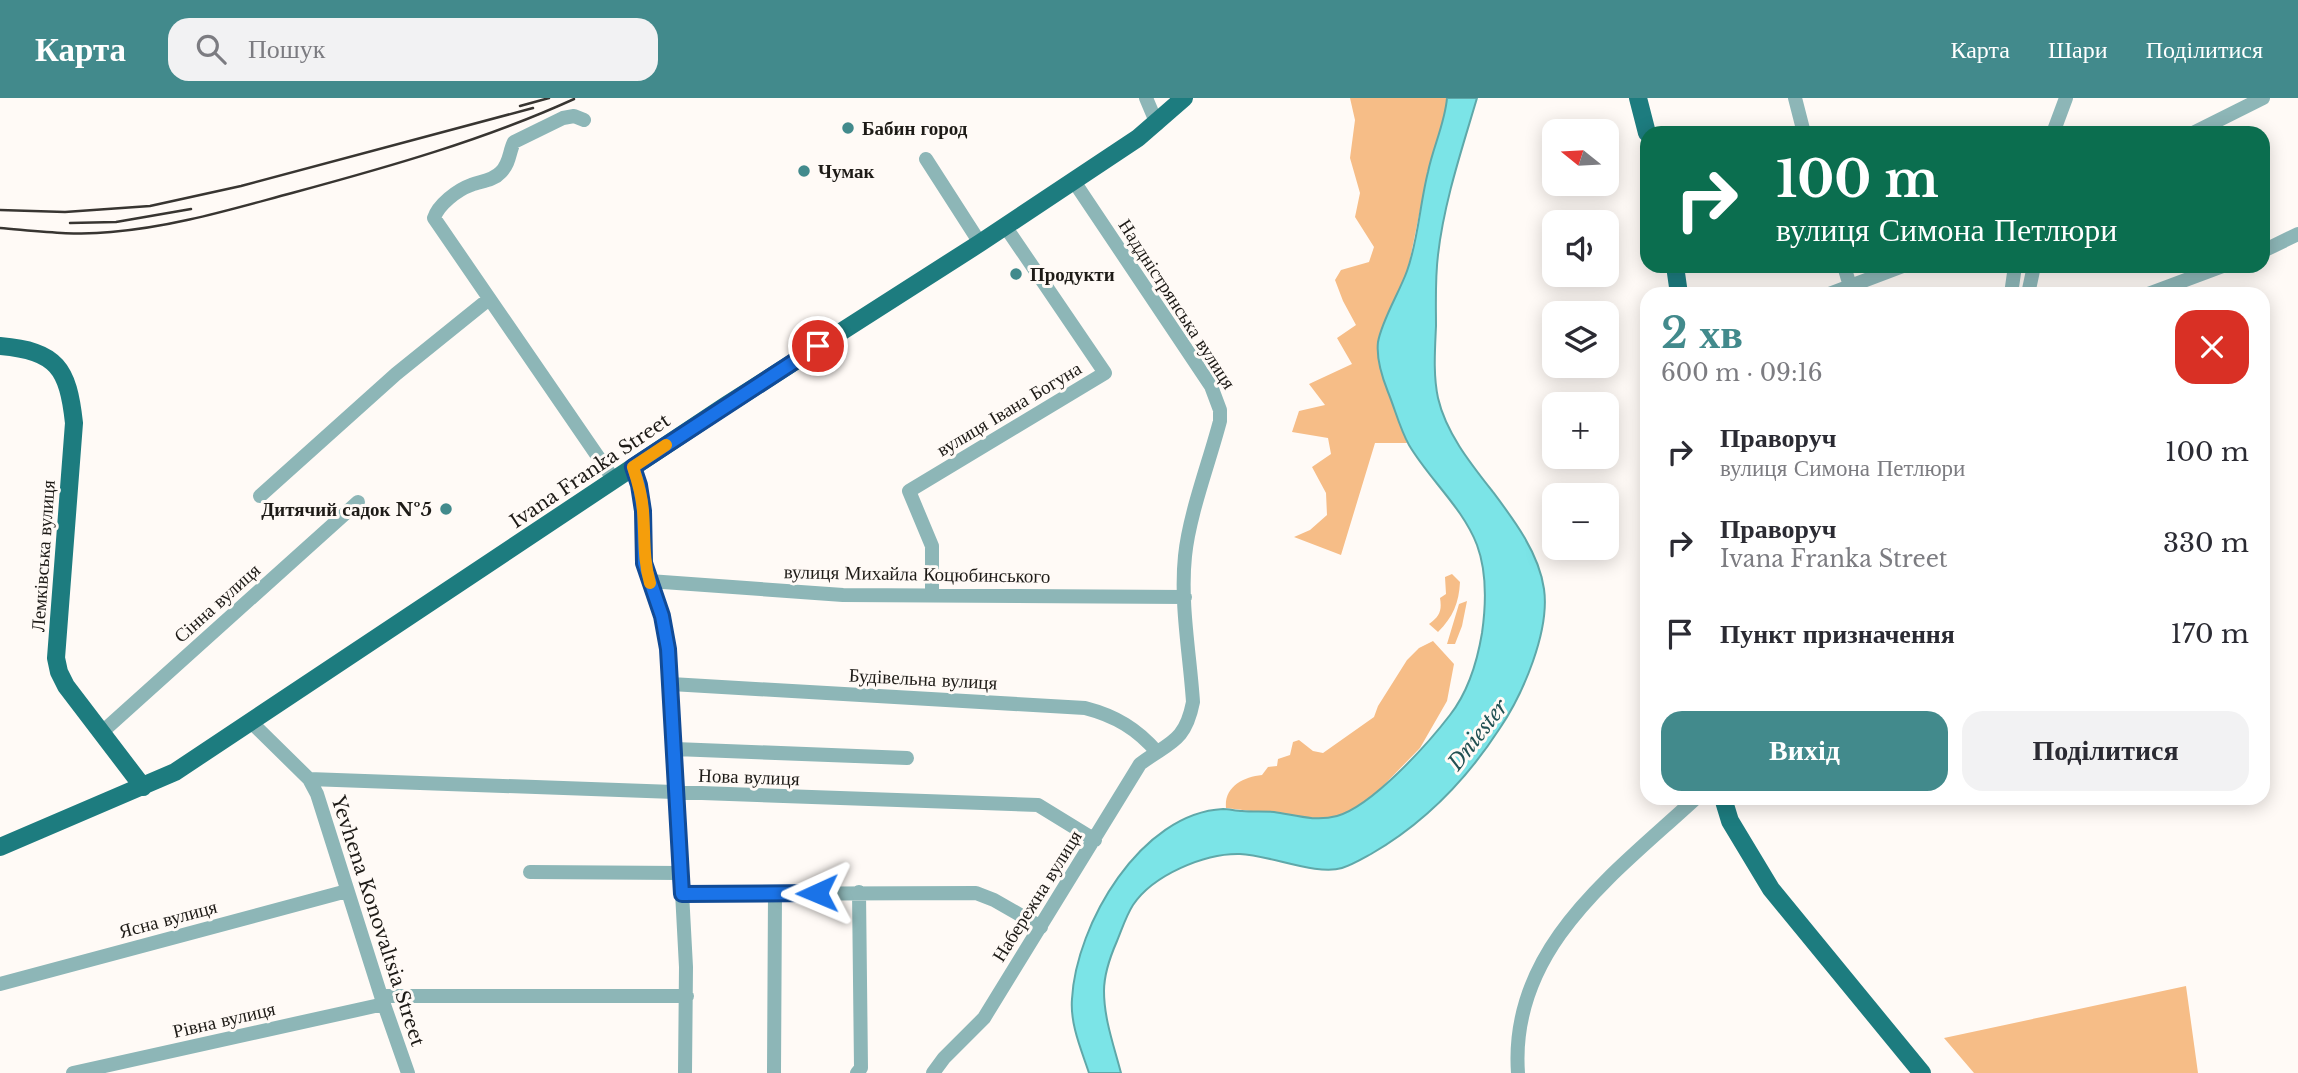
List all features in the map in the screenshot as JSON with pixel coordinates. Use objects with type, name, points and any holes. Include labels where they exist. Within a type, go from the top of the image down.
[{"type":"main road","name":"Ivana Franka Street","points":[[0,847],[175,772],[633,467],[980,243],[1157,124],[1184,98]]},
{"type":"main road","points":[[1638,98],[1645,126]]},
{"type":"main road","name":"Лемківська вулиця","points":[[0,346],[27,348],[47,358],[62,374],[70,392],[74,423],[56,658],[58,672],[143,787]]},
{"type":"main road","points":[[1725,805],[1734,830],[1771,889],[1922,1073]]},
{"type":"street","points":[[1146,98],[1157,124]]},
{"type":"street","points":[[1795,98],[1802,126]]},
{"type":"street","points":[[2056,126],[2066,98]]},
{"type":"street","points":[[2207,126],[2263,98]]},
{"type":"street","points":[[584,120],[574,116],[563,118],[514,142],[510,159],[502,172],[493,179],[468,186],[458,192],[436,211],[434,218],[614,480]]},
{"type":"street","points":[[926,159],[980,243]]},
{"type":"street","name":"Наддністрянська вулиця","points":[[1073,180],[1211,386],[1220,410],[1220,421],[1184,558],[1194,702],[1190,718],[1174,742]]},
{"type":"street","name":"вулиця Івана Богуна","points":[[932,595],[932,546],[909,491],[1105,373],[1005,226]]},
{"type":"street","points":[[2270,248],[2298,234]]},
{"type":"street","points":[[1846,273],[1850,286],[1884,273]]},
{"type":"street","points":[[2167,287],[2204,273]]},
{"type":"street","points":[[260,496],[396,374],[489,299]]},
{"type":"street","points":[[633,467],[643,511],[644,563],[662,616],[668,649],[687,996],[685,1073]]},
{"type":"street","name":"Сінна вулиця","points":[[101,733],[358,502]]},
{"type":"street","name":"вулиця Михайла Коцюбинського","points":[[649,581],[842,595],[1185,597]]},
{"type":"street","name":"Будівельна вулиця","points":[[671,684],[1086,708],[1132,727],[1157,752]]},
{"type":"street","name":"Yevhena Konovaltsia Street","points":[[251,722],[309,779],[317,794],[346,891],[408,1073]]},
{"type":"street","name":"Набережна вулиця","points":[[933,1073],[944,1058],[984,1018],[1140,764],[1174,742]]},
{"type":"street","points":[[675,749],[907,758]]},
{"type":"street","name":"Нова вулиця","points":[[309,779],[1038,805],[1095,840]]},
{"type":"street","points":[[1518,1073],[1519,1032],[1525,1004],[1544,957],[1558,934],[1587,899],[1688,805]]},
{"type":"street","points":[[530,872],[680,873]]},
{"type":"street","name":"Ясна вулиця","points":[[0,984],[346,891]]},
{"type":"street","points":[[857,1073],[860,1068],[859,892]]},
{"type":"street","points":[[682,894],[976,893],[994,900],[1041,928]]},
{"type":"street","points":[[774,1073],[775,894]]},
{"type":"street","name":"Рівна вулиця","points":[[73,1073],[382,1000],[687,996]]},
{"type":"shaded area","points":[[1350,98],[1447,98],[1446,112],[1428,171],[1408,269],[1390,311],[1380,369],[1407,443],[1375,443],[1341,555],[1294,537],[1310,530],[1327,515],[1326,493],[1312,467],[1331,454],[1328,438],[1292,432],[1299,411],[1325,405],[1309,384],[1352,364],[1337,338],[1356,325],[1335,280],[1341,270],[1369,262],[1374,247],[1355,217],[1360,193],[1350,158],[1355,120]]},
{"type":"shaded area","points":[[1452,574],[1460,582],[1458,597],[1448,621],[1438,632],[1429,624],[1438,615],[1440,598],[1446,594],[1445,577]]},
{"type":"shaded area","points":[[1467,601],[1455,644],[1447,644],[1459,604]]},
{"type":"shaded area","points":[[1433,641],[1454,664],[1447,701],[1420,748],[1378,791],[1358,807],[1335,817],[1319,819],[1226,808],[1228,794],[1236,784],[1262,775],[1268,767],[1277,766],[1278,759],[1290,755],[1293,742],[1299,740],[1313,751],[1323,753],[1374,717],[1407,660],[1419,648]]},
{"type":"shaded area","points":[[2186,986],[2198,1073],[1974,1073],[1944,1038]]},
{"type":"water","name":"Dniester","points":[[1447,98],[1477,98],[1449,195],[1438,255],[1436,389],[1453,436],[1517,526],[1537,563],[1544,589],[1545,606],[1533,662],[1509,714],[1473,765],[1426,814],[1371,854],[1332,870],[1252,855],[1211,857],[1166,875],[1142,894],[1124,923],[1106,971],[1104,984],[1108,1022],[1121,1073],[1089,1073],[1073,1018],[1072,999],[1076,969],[1100,907],[1118,877],[1140,851],[1165,830],[1193,815],[1223,809],[1321,818],[1337,816],[1351,810],[1382,788],[1428,742],[1462,697],[1471,677],[1480,644],[1484,611],[1485,589],[1480,555],[1471,531],[1406,439],[1380,368],[1378,355],[1378,342],[1383,325],[1411,259],[1425,184]]},
{"type":"railway","points":[[520,106],[549,98]]},
{"type":"railway","points":[[0,228],[56,233],[97,233],[134,230],[202,217],[435,152],[574,99]]},
{"type":"railway","points":[[0,210],[65,212],[150,206],[241,186],[533,108]]},
{"type":"railway","points":[[70,223],[116,222],[191,209]]},
{"type":"slow traffic","points":[[650,583],[644,563],[643,511],[633,467],[666,445]]},
{"type":"place","name":"Бабин город","points":[[848,128]]},
{"type":"place","name":"Чумак","points":[[804,171]]},
{"type":"place","name":"Продукти","points":[[1016,274]]},
{"type":"place","name":"Дитячий садок №5","points":[[446,509]]},
{"type":"route","points":[[817,893],[682,894],[668,649],[662,616],[644,563],[643,511],[633,467],[818,346]]}]
